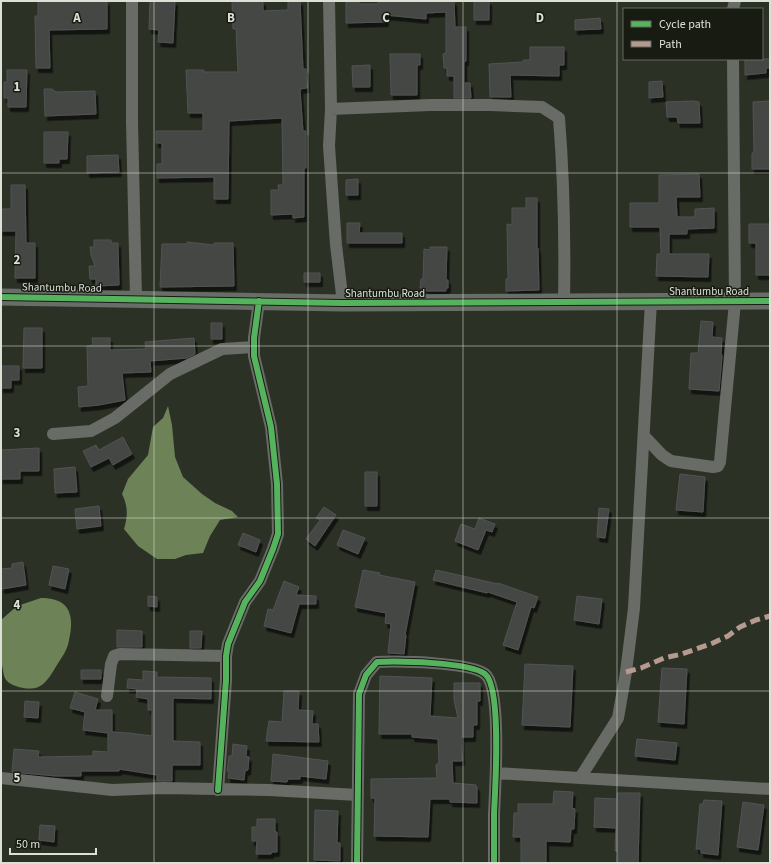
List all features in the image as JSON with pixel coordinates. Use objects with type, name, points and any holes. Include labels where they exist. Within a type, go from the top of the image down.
[{"type":"street","points":[[132,1],[132,120],[136,298]]},
{"type":"street","points":[[329,1],[331,109],[329,146],[336,245],[343,303]]},
{"type":"street","points":[[644,436],[662,455],[671,461],[713,467],[718,466],[720,462],[735,302],[733,60]]},
{"type":"street","points":[[331,109],[430,105],[542,107],[559,118],[562,152],[565,238],[564,303]]},
{"type":"street","name":"Shantumbu Road","points":[[1,296],[343,303],[770,301]]},
{"type":"street","points":[[218,790],[228,644],[245,602],[260,581],[278,534],[277,484],[271,427],[254,356],[254,338],[259,301]]},
{"type":"street","points":[[580,778],[618,718],[626,672],[634,608],[651,301]]},
{"type":"street","points":[[53,434],[92,431],[116,418],[170,374],[222,349],[254,347]]},
{"type":"street","points":[[107,696],[111,664],[114,656],[120,654],[226,656]]},
{"type":"street","points":[[357,863],[359,694],[366,675],[377,662],[396,661],[463,667],[478,670],[486,675],[489,680],[493,695],[495,718],[497,773],[494,813],[494,863]]},
{"type":"street","points":[[497,773],[770,789]]},
{"type":"street","points":[[1,778],[112,790],[163,788],[269,790],[358,795]]},
{"type":"shaded area","points":[[168,406],[172,425],[175,457],[183,477],[202,494],[215,503],[232,511],[238,517],[220,520],[210,536],[203,553],[186,555],[175,559],[157,559],[138,546],[124,529],[127,511],[122,494],[128,479],[148,455],[153,427],[163,418]]},
{"type":"shaded area","points":[[41,598],[58,601],[64,604],[70,615],[71,631],[66,650],[50,677],[37,688],[28,689],[11,684],[6,680],[4,675],[1,662],[1,620],[17,606]]},
{"type":"building","points":[[38,1],[107,1],[107,29],[49,30],[50,68],[36,68],[35,16],[38,16]]},
{"type":"building","points":[[150,1],[175,1],[173,43],[158,42],[159,30],[149,29]]},
{"type":"building","points":[[232,1],[263,1],[263,11],[288,10],[288,1],[300,1],[303,69],[306,69],[307,88],[300,89],[303,131],[306,131],[304,217],[293,218],[293,214],[271,215],[271,190],[279,190],[278,185],[283,185],[282,118],[229,121],[228,199],[214,199],[214,177],[157,178],[157,164],[162,164],[162,143],[156,143],[156,131],[203,131],[203,113],[188,113],[186,70],[204,70],[204,72],[238,72],[236,29],[233,29]]},
{"type":"building","points":[[359,1],[359,4],[378,4],[378,1],[454,1],[455,27],[466,27],[466,61],[464,62],[464,83],[470,83],[471,98],[454,98],[454,76],[447,76],[447,68],[444,68],[443,54],[446,53],[446,12],[426,13],[426,19],[385,15],[386,22],[346,23],[346,2]]},
{"type":"building","points":[[474,1],[489,1],[489,20],[474,20]]},
{"type":"building","points":[[600,18],[601,29],[575,30],[575,20]]},
{"type":"building","points":[[530,47],[564,47],[564,65],[559,65],[559,76],[510,75],[511,97],[490,97],[489,64],[523,62],[523,60],[530,60]]},
{"type":"building","points":[[390,54],[420,54],[420,65],[417,65],[417,95],[391,95]]},
{"type":"building","points":[[770,59],[770,68],[766,68],[766,73],[745,75],[745,60]]},
{"type":"building","points":[[370,65],[370,87],[353,87],[352,66]]},
{"type":"building","points":[[7,70],[27,70],[26,107],[8,107],[8,98],[4,98],[4,82],[7,82]]},
{"type":"building","points":[[662,81],[663,97],[649,98],[649,82]]},
{"type":"building","points":[[44,89],[52,89],[56,92],[95,91],[96,114],[45,116]]},
{"type":"building","points":[[770,101],[770,169],[752,169],[752,153],[754,153],[753,102]]},
{"type":"building","points":[[666,102],[699,102],[700,123],[678,123],[677,117],[667,117]]},
{"type":"building","points":[[44,132],[68,132],[67,159],[59,159],[59,163],[44,163]]},
{"type":"building","points":[[118,155],[119,172],[87,173],[87,156]]},
{"type":"building","points":[[699,174],[700,197],[676,197],[677,217],[695,217],[695,209],[714,208],[714,228],[687,229],[687,234],[669,234],[669,254],[709,254],[708,277],[656,276],[657,254],[661,254],[660,227],[630,227],[630,203],[659,203],[659,175]]},
{"type":"building","points":[[358,179],[358,195],[346,195],[346,180]]},
{"type":"building","points":[[11,185],[25,185],[26,243],[35,243],[35,278],[15,278],[16,231],[1,231],[1,209],[11,209]]},
{"type":"building","points":[[526,198],[537,198],[539,290],[506,291],[506,279],[508,279],[507,224],[512,225],[512,208],[526,208]]},
{"type":"building","points":[[347,223],[360,223],[359,233],[402,233],[402,243],[347,243]]},
{"type":"building","points":[[749,224],[770,224],[770,275],[756,275],[756,243],[749,243]]},
{"type":"building","points":[[94,240],[111,240],[111,243],[118,243],[119,285],[96,286],[96,279],[90,279],[89,266],[95,266],[90,247],[94,247]]},
{"type":"building","points":[[187,242],[214,245],[214,243],[233,243],[234,286],[160,287],[162,244],[187,244]]},
{"type":"building","points":[[430,247],[447,247],[446,280],[448,280],[448,288],[446,288],[446,291],[426,291],[426,288],[420,288],[421,279],[423,279],[424,249],[430,250]]},
{"type":"building","points":[[304,273],[320,273],[320,282],[304,282]]},
{"type":"building","points":[[701,321],[713,322],[712,337],[722,338],[719,391],[689,389],[691,353],[698,353]]},
{"type":"building","points":[[211,323],[222,323],[222,339],[211,339]]},
{"type":"building","points":[[24,328],[42,328],[42,368],[23,368]]},
{"type":"building","points":[[92,338],[110,338],[110,350],[146,349],[145,342],[194,338],[195,354],[187,358],[150,361],[151,372],[122,373],[125,400],[79,407],[78,387],[88,386],[87,346],[93,345]]},
{"type":"building","points":[[1,366],[19,366],[19,380],[11,380],[11,388],[1,388]]},
{"type":"building","points":[[123,437],[132,454],[113,465],[109,458],[91,467],[83,451],[96,445],[99,450]]},
{"type":"building","points":[[39,448],[39,471],[20,471],[20,479],[1,479],[1,450]]},
{"type":"building","points":[[75,467],[77,492],[55,493],[54,469]]},
{"type":"building","points":[[365,472],[377,472],[377,506],[365,506]]},
{"type":"building","points":[[680,474],[705,477],[703,512],[676,510]]},
{"type":"building","points":[[99,506],[101,526],[77,529],[75,509]]},
{"type":"building","points":[[324,507],[336,515],[315,546],[306,539],[320,520],[316,518]]},
{"type":"building","points":[[599,508],[609,509],[605,538],[597,537]]},
{"type":"building","points":[[479,518],[495,524],[492,532],[486,530],[478,550],[455,541],[461,524],[475,529]]},
{"type":"building","points":[[343,530],[365,538],[358,554],[337,545]]},
{"type":"building","points":[[243,533],[260,540],[256,552],[238,545]]},
{"type":"building","points":[[23,562],[26,585],[2,589],[1,569],[12,568],[12,564]]},
{"type":"building","points":[[53,566],[69,569],[65,589],[49,585]]},
{"type":"building","points":[[363,570],[380,573],[379,575],[415,582],[405,635],[404,654],[388,653],[391,624],[385,623],[386,613],[355,607]]},
{"type":"building","points":[[436,570],[498,583],[538,597],[534,608],[531,607],[518,650],[503,645],[517,602],[488,592],[433,580]]},
{"type":"building","points":[[284,581],[299,587],[296,595],[316,596],[316,604],[299,604],[291,633],[264,626],[268,609],[273,610]]},
{"type":"building","points":[[148,596],[157,597],[157,607],[148,606]]},
{"type":"building","points":[[577,596],[602,599],[599,624],[574,620]]},
{"type":"building","points":[[117,630],[142,631],[142,647],[117,647]]},
{"type":"building","points":[[190,631],[202,631],[201,648],[190,648]]},
{"type":"building","points":[[525,664],[573,666],[570,727],[522,725]]},
{"type":"building","points":[[662,668],[687,669],[684,724],[658,722]]},
{"type":"building","points":[[81,670],[101,670],[101,679],[81,679]]},
{"type":"building","points":[[143,671],[157,672],[157,677],[211,678],[211,699],[173,698],[173,741],[200,742],[200,765],[172,765],[172,781],[157,781],[157,775],[119,769],[119,771],[81,771],[81,776],[56,776],[12,772],[14,749],[39,751],[38,757],[93,756],[93,751],[108,752],[108,733],[83,730],[85,712],[70,708],[75,692],[98,699],[95,710],[112,710],[112,732],[152,736],[152,710],[148,710],[148,699],[136,697],[137,689],[127,688],[128,679],[143,680]]},
{"type":"building","points":[[380,676],[432,678],[430,716],[458,718],[454,700],[454,683],[480,683],[480,701],[477,701],[477,725],[473,725],[473,737],[461,737],[462,761],[452,761],[453,783],[476,785],[477,803],[450,802],[450,799],[430,799],[428,837],[374,836],[375,798],[371,798],[371,779],[437,778],[436,765],[439,763],[438,739],[412,737],[412,734],[379,734]]},
{"type":"building","points":[[284,691],[299,691],[298,710],[313,711],[312,724],[318,724],[319,742],[266,741],[269,721],[282,722]]},
{"type":"building","points":[[25,701],[39,702],[38,718],[24,717]]},
{"type":"building","points":[[637,739],[677,743],[675,760],[635,756]]},
{"type":"building","points":[[233,744],[247,746],[246,756],[249,757],[248,770],[245,771],[244,780],[228,778],[229,771],[227,771],[229,756],[232,756]]},
{"type":"building","points":[[273,754],[328,761],[326,779],[300,776],[300,779],[288,779],[287,782],[271,781]]},
{"type":"building","points":[[554,791],[573,792],[572,808],[575,809],[574,829],[571,829],[570,842],[546,841],[546,863],[521,863],[521,837],[513,837],[514,813],[518,813],[518,804],[553,804]]},
{"type":"building","points":[[617,793],[640,793],[638,863],[618,863],[618,851],[615,851],[616,828],[594,827],[595,798],[617,799]]},
{"type":"building","points":[[704,800],[722,801],[718,855],[701,853],[701,849],[696,849],[700,804],[703,804]]},
{"type":"building","points":[[743,802],[764,805],[758,850],[737,847]]},
{"type":"building","points":[[315,810],[338,811],[337,843],[340,843],[340,861],[314,860]]},
{"type":"building","points":[[257,819],[275,819],[275,832],[277,832],[277,852],[272,852],[271,854],[256,854],[257,841],[252,841],[252,827],[257,827]]},
{"type":"building","points":[[40,825],[55,826],[54,842],[39,840]]},
{"type":"marked path","points":[[626,672],[641,668],[664,658],[682,654],[713,643],[728,636],[740,627],[770,616]]},
{"type":"cycle path","points":[[1,297],[343,303],[770,301]]},
{"type":"cycle path","points":[[218,790],[228,644],[245,602],[260,581],[278,534],[277,484],[271,427],[254,356],[254,338],[259,301]]},
{"type":"cycle path","points":[[357,863],[359,694],[366,675],[377,662],[433,663],[465,667],[485,674],[490,683],[494,698],[496,718],[494,863]]}]
